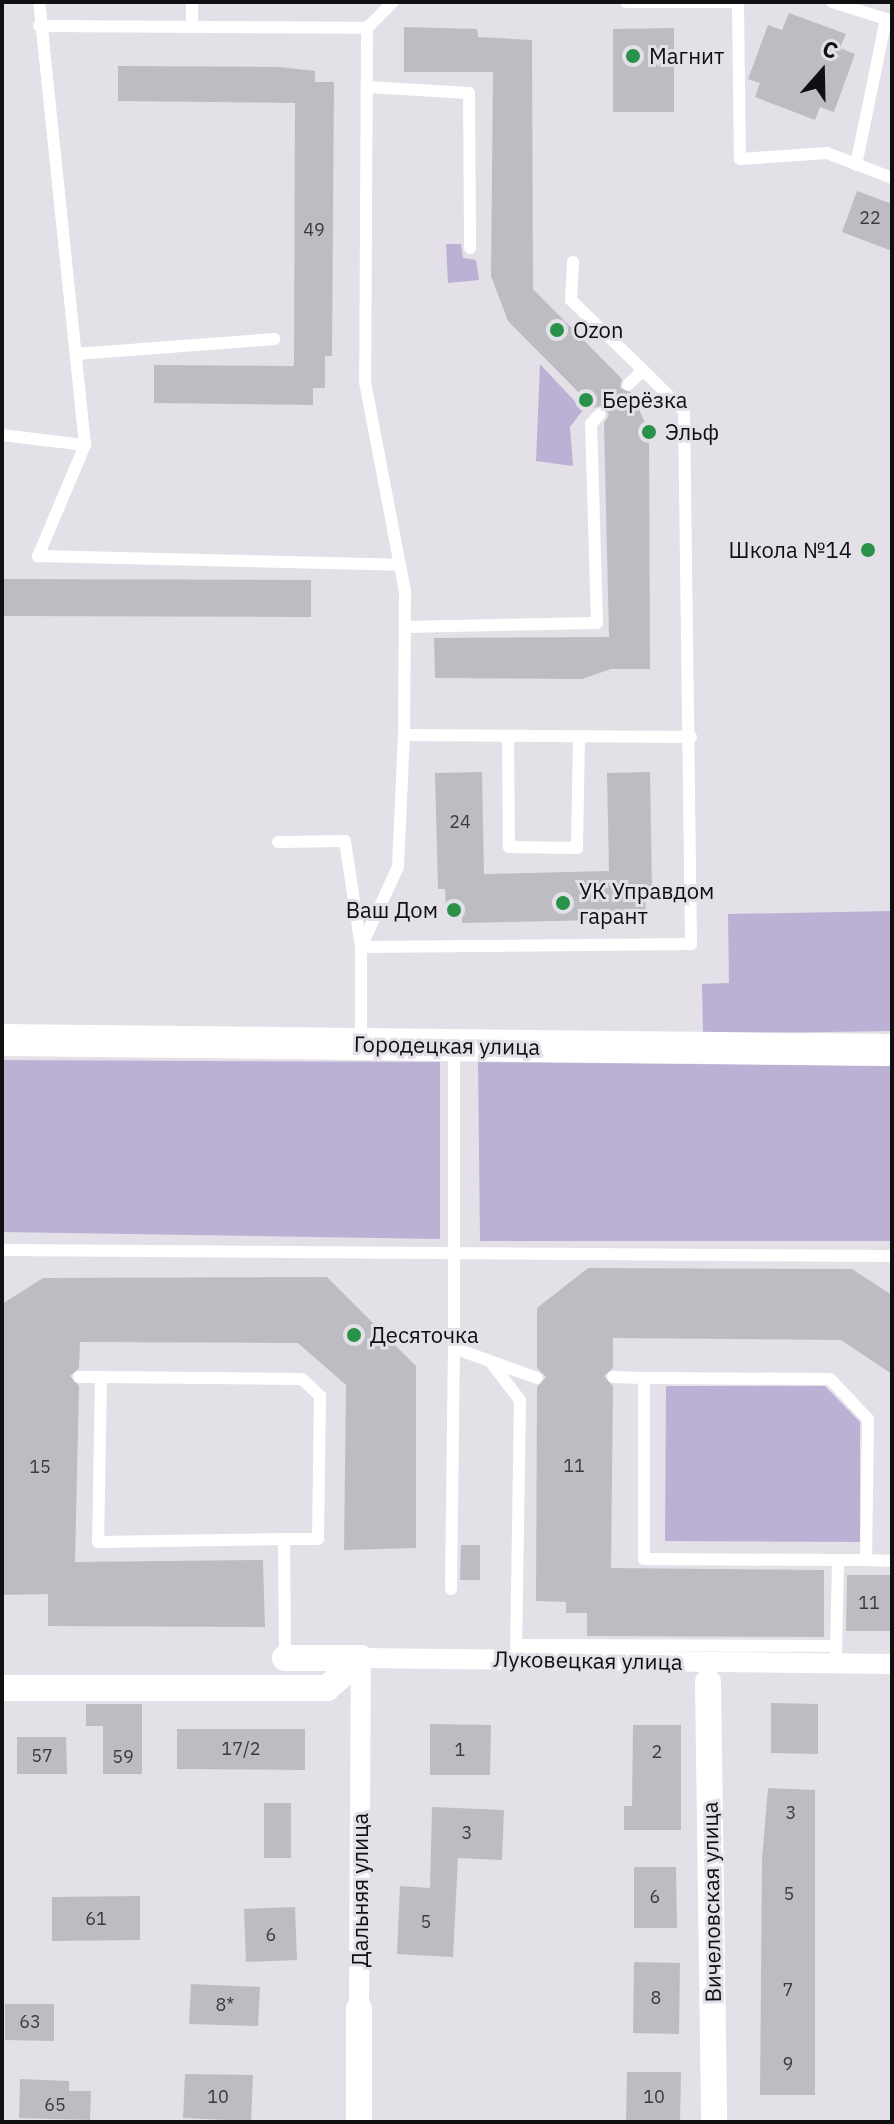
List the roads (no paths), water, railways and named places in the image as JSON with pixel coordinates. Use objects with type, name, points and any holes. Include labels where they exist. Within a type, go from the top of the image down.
[{"type":"street","name":"Городецкая улица","points":[[2,1040],[892,1050]]},
{"type":"street","name":"Луковецкая улица","points":[[285,1658],[836,1654],[892,1664]]},
{"type":"street","points":[[2,1688],[327,1688],[361,1658]]},
{"type":"street","name":"Дальняя улица","points":[[359,2122],[361,1658]]},
{"type":"street","name":"Вичеловская улица","points":[[708,1682],[714,2122]]},
{"type":"lane","points":[[39,2],[39,26],[85,445],[38,556],[400,565]]},
{"type":"lane","points":[[192,2],[192,27]]},
{"type":"lane","points":[[361,947],[398,867],[404,735],[405,627],[400,565],[365,382],[367,28],[393,2]]},
{"type":"lane","points":[[626,2],[738,2],[740,159],[827,153],[892,178]]},
{"type":"lane","points":[[832,2],[886,19],[856,165]]},
{"type":"lane","points":[[39,26],[367,28]]},
{"type":"lane","points":[[878,56],[892,32]]},
{"type":"lane","points":[[367,87],[469,93],[470,248]]},
{"type":"lane","points":[[361,947],[691,944],[691,737],[684,411],[571,300],[573,262]]},
{"type":"lane","points":[[76,354],[274,339]]},
{"type":"lane","points":[[628,385],[643,370]]},
{"type":"lane","points":[[405,627],[597,623],[591,424],[600,414]]},
{"type":"lane","points":[[2,435],[85,445]]},
{"type":"lane","points":[[404,735],[691,737]]},
{"type":"lane","points":[[508,737],[509,847],[577,848],[579,738]]},
{"type":"lane","points":[[278,842],[345,841],[361,947],[361,1044]]},
{"type":"lane","points":[[451,1589],[454,1045]]},
{"type":"lane","points":[[2,1250],[454,1257],[892,1256]]},
{"type":"lane","points":[[454,1348],[493,1365],[537,1378]]},
{"type":"lane","points":[[493,1365],[520,1400],[516,1645],[836,1654],[838,1560]]},
{"type":"lane","points":[[79,1377],[101,1377],[302,1379],[320,1396],[318,1539],[98,1542],[101,1377]]},
{"type":"lane","points":[[613,1377],[830,1379],[868,1419],[866,1560]]},
{"type":"lane","points":[[644,1378],[644,1559],[892,1561]]},
{"type":"lane","points":[[284,1539],[285,1658]]},
{"type":"place","name":"Магнит","points":[[633,56]]},
{"type":"place","name":"Ozon","points":[[557,330]]},
{"type":"place","name":"Берёзка","points":[[586,400]]},
{"type":"place","name":"Эльф","points":[[649,432]]},
{"type":"place","name":"Школа №14","points":[[868,550]]},
{"type":"place","name":"УК Управдом гарант","points":[[563,903]]},
{"type":"place","name":"Ваш Дом","points":[[454,910]]},
{"type":"place","name":"Десяточка","points":[[354,1335]]}]
